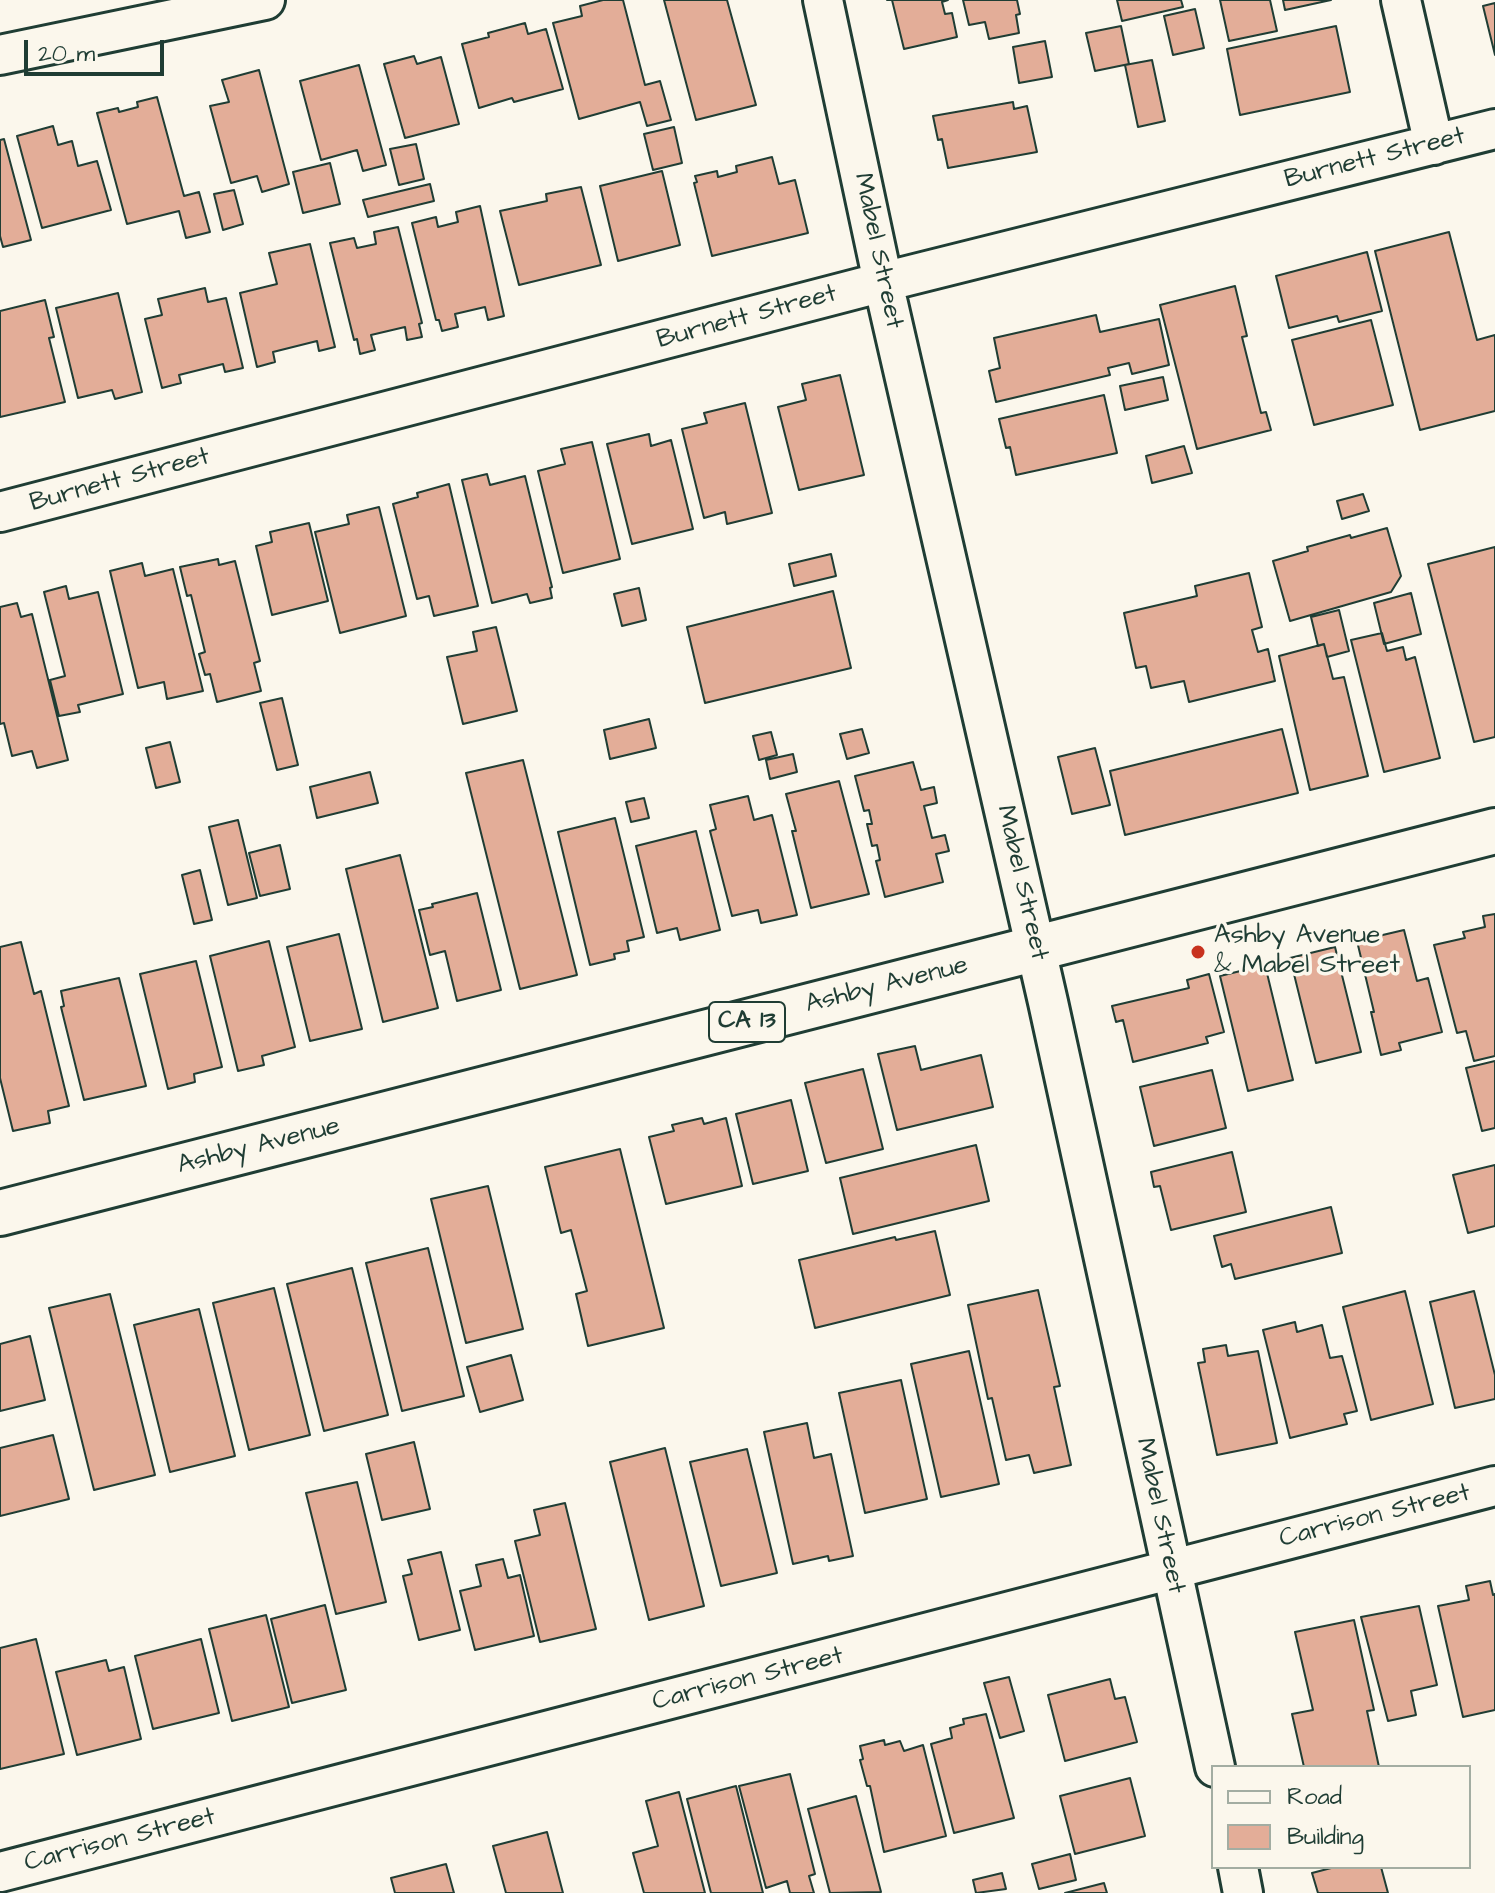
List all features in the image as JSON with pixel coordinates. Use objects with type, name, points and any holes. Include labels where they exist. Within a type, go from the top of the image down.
[{"type":"main road","name":"Ashby Avenue","points":[[0,1213],[1495,831]]},
{"type":"street","points":[[0,55],[265,0]]},
{"type":"street","name":"Mabel Street","points":[[823,0],[883,282],[1035,948],[1215,1765]]},
{"type":"street","points":[[1401,0],[1434,145]]},
{"type":"street","name":"Burnett Street","points":[[0,512],[883,282],[1495,129]]},
{"type":"street","name":"Carrison Street","points":[[0,1872],[1495,1486]]},
{"type":"street","points":[[1238,1869],[1243,1893]]},
{"type":"building","points":[[603,0],[623,0],[645,85],[660,81],[671,120],[647,126],[640,102],[579,119],[553,23],[582,16],[580,6]]},
{"type":"building","points":[[664,0],[727,0],[756,105],[696,120]]},
{"type":"building","points":[[892,0],[948,0],[942,2],[945,14],[952,13],[957,37],[904,49]]},
{"type":"building","points":[[963,0],[1017,0],[1019,33],[989,39],[985,22],[969,25]]},
{"type":"building","points":[[1117,0],[1181,0],[1183,7],[1122,21]]},
{"type":"building","points":[[1220,0],[1270,0],[1277,31],[1229,41]]},
{"type":"building","points":[[1283,0],[1331,0],[1285,10]]},
{"type":"building","points":[[1495,3],[1495,55],[1483,6]]},
{"type":"building","points":[[1195,9],[1204,48],[1173,55],[1164,16]]},
{"type":"building","points":[[525,23],[528,34],[546,29],[563,89],[514,102],[512,98],[479,108],[462,44]]},
{"type":"building","points":[[1121,26],[1129,64],[1095,71],[1086,33]]},
{"type":"building","points":[[1336,26],[1350,92],[1240,115],[1227,49]]},
{"type":"building","points":[[1045,41],[1052,77],[1019,83],[1013,47]]},
{"type":"building","points":[[414,56],[417,64],[441,57],[459,124],[405,138],[384,64]]},
{"type":"building","points":[[1152,60],[1165,121],[1138,127],[1125,65]]},
{"type":"building","points":[[359,65],[386,165],[363,171],[357,150],[321,160],[300,81]]},
{"type":"building","points":[[259,70],[289,184],[262,192],[257,176],[231,183],[210,106],[229,102],[222,80]]},
{"type":"building","points":[[157,97],[184,196],[199,192],[210,232],[186,238],[179,211],[127,224],[97,113],[138,107],[137,102]]},
{"type":"building","points":[[1013,102],[1014,109],[1027,106],[1037,152],[948,168],[933,116]]},
{"type":"building","points":[[53,126],[58,145],[72,141],[78,166],[97,161],[111,210],[42,228],[17,136]]},
{"type":"building","points":[[674,127],[682,163],[653,170],[644,134]]},
{"type":"building","points":[[4,139],[31,240],[3,247],[0,236],[0,140]]},
{"type":"building","points":[[416,144],[424,179],[399,185],[390,149]]},
{"type":"building","points":[[772,157],[779,184],[795,180],[808,233],[712,256],[694,183],[697,182],[695,176],[717,171],[718,177],[737,172],[736,166]]},
{"type":"building","points":[[330,163],[340,204],[303,213],[293,172]]},
{"type":"building","points":[[662,171],[680,245],[618,261],[600,186]]},
{"type":"building","points":[[430,184],[434,201],[368,217],[363,200]]},
{"type":"building","points":[[581,187],[601,265],[519,285],[500,211],[547,201],[546,194]]},
{"type":"building","points":[[234,190],[243,224],[223,230],[214,194]]},
{"type":"building","points":[[480,206],[504,316],[488,320],[485,307],[455,314],[458,327],[442,331],[439,320],[436,320],[412,223],[436,217],[438,227],[458,222],[456,212]]},
{"type":"building","points":[[398,227],[422,323],[419,324],[422,337],[407,340],[405,327],[371,335],[375,350],[360,354],[330,243],[354,238],[357,248],[376,244],[374,232]]},
{"type":"building","points":[[1449,232],[1477,340],[1495,335],[1495,411],[1420,430],[1375,251]]},
{"type":"building","points":[[310,244],[335,347],[319,351],[317,341],[273,352],[275,362],[257,367],[240,293],[277,284],[269,253]]},
{"type":"building","points":[[1367,252],[1382,311],[1339,322],[1337,316],[1289,328],[1276,276]]},
{"type":"building","points":[[1235,286],[1247,336],[1242,337],[1261,413],[1266,412],[1271,430],[1197,449],[1160,305]]},
{"type":"building","points":[[205,288],[208,302],[226,298],[243,368],[225,372],[223,364],[179,375],[181,383],[162,388],[145,319],[162,315],[158,299]]},
{"type":"building","points":[[118,293],[142,392],[115,399],[112,390],[78,398],[56,308]]},
{"type":"building","points":[[45,300],[54,337],[49,338],[65,402],[0,417],[0,311]]},
{"type":"building","points":[[1096,315],[1100,332],[1159,319],[1169,365],[1132,374],[1129,363],[1108,368],[1110,375],[996,402],[989,371],[1000,368],[994,338]]},
{"type":"building","points":[[1371,320],[1393,405],[1314,425],[1292,340]]},
{"type":"building","points":[[840,375],[864,475],[799,490],[778,407],[806,400],[802,384]]},
{"type":"building","points":[[1163,377],[1168,400],[1125,410],[1120,386]]},
{"type":"building","points":[[1104,395],[1117,453],[1016,475],[999,419]]},
{"type":"building","points":[[745,403],[772,513],[727,524],[725,512],[704,518],[682,429],[707,423],[704,413]]},
{"type":"building","points":[[649,434],[651,446],[671,440],[693,529],[632,544],[607,444]]},
{"type":"building","points":[[592,442],[620,559],[563,573],[538,471],[565,464],[561,449]]},
{"type":"building","points":[[1184,446],[1192,473],[1152,483],[1146,456]]},
{"type":"building","points":[[487,474],[490,485],[525,476],[552,598],[530,603],[527,594],[492,603],[462,480]]},
{"type":"building","points":[[449,484],[478,606],[434,616],[429,596],[417,599],[393,504]]},
{"type":"building","points":[[1363,494],[1369,511],[1342,519],[1337,501]]},
{"type":"building","points":[[379,507],[406,616],[340,633],[315,532],[349,524],[347,515]]},
{"type":"building","points":[[309,523],[328,601],[272,615],[256,546],[272,542],[270,532]]},
{"type":"building","points":[[1387,528],[1401,576],[1391,592],[1290,621],[1273,561],[1308,551],[1307,547]]},
{"type":"building","points":[[1495,547],[1495,737],[1474,742],[1428,564]]},
{"type":"building","points":[[831,554],[836,576],[794,586],[789,564]]},
{"type":"building","points":[[218,559],[219,565],[235,561],[260,661],[254,663],[261,691],[217,702],[210,674],[205,675],[199,654],[205,652],[191,595],[187,596],[180,567]]},
{"type":"building","points":[[142,563],[145,576],[173,569],[203,691],[167,699],[164,682],[138,688],[110,571]]},
{"type":"building","points":[[1249,573],[1262,627],[1252,630],[1258,652],[1268,649],[1275,681],[1189,702],[1184,681],[1151,688],[1146,666],[1136,668],[1124,613],[1197,596],[1195,586]]},
{"type":"building","points":[[66,586],[69,599],[98,592],[123,694],[78,705],[80,712],[59,716],[50,680],[65,676],[44,592]]},
{"type":"building","points":[[639,588],[646,620],[622,626],[614,594]]},
{"type":"building","points":[[833,591],[851,668],[705,703],[687,627]]},
{"type":"building","points":[[1411,593],[1421,634],[1384,644],[1374,603]]},
{"type":"building","points":[[17,603],[21,617],[32,614],[68,760],[37,768],[32,751],[12,756],[4,723],[0,724],[0,607]]},
{"type":"building","points":[[1339,610],[1349,651],[1327,657],[1324,644],[1318,646],[1311,617]]},
{"type":"building","points":[[496,627],[517,711],[463,724],[447,657],[477,651],[473,632]]},
{"type":"building","points":[[1382,633],[1387,651],[1403,647],[1406,660],[1415,657],[1440,758],[1384,772],[1351,640]]},
{"type":"building","points":[[1324,644],[1333,679],[1344,677],[1368,776],[1310,790],[1279,656]]},
{"type":"building","points":[[282,698],[298,765],[277,770],[260,703]]},
{"type":"building","points":[[649,719],[656,748],[610,759],[604,730]]},
{"type":"building","points":[[862,729],[869,753],[847,759],[840,734]]},
{"type":"building","points":[[1282,729],[1298,793],[1125,835],[1110,771]]},
{"type":"building","points":[[771,732],[777,755],[759,760],[753,736]]},
{"type":"building","points":[[170,742],[180,782],[156,788],[146,748]]},
{"type":"building","points":[[1095,748],[1110,805],[1072,814],[1058,757]]},
{"type":"building","points":[[793,754],[797,772],[770,779],[766,760]]},
{"type":"building","points":[[523,760],[577,975],[520,989],[466,773]]},
{"type":"building","points":[[913,762],[921,790],[934,787],[937,803],[924,806],[932,838],[945,835],[949,851],[936,854],[943,882],[885,897],[876,861],[880,860],[877,845],[872,846],[867,824],[872,824],[869,810],[864,811],[855,776]]},
{"type":"building","points":[[370,772],[378,803],[317,818],[310,787]]},
{"type":"building","points":[[839,781],[869,894],[811,908],[786,794]]},
{"type":"building","points":[[748,796],[754,820],[772,815],[797,915],[761,923],[758,910],[732,916],[710,831],[716,829],[710,805]]},
{"type":"building","points":[[644,798],[649,818],[631,822],[626,802]]},
{"type":"building","points":[[615,818],[644,937],[627,941],[629,951],[614,954],[615,959],[590,965],[558,832]]},
{"type":"building","points":[[238,820],[257,898],[228,905],[209,827]]},
{"type":"building","points":[[696,831],[720,930],[680,940],[677,928],[657,933],[636,846]]},
{"type":"building","points":[[280,845],[290,889],[260,896],[249,853]]},
{"type":"building","points":[[400,855],[438,1008],[383,1022],[346,869]]},
{"type":"building","points":[[200,870],[212,920],[194,924],[182,875]]},
{"type":"building","points":[[477,893],[501,990],[457,1001],[445,951],[430,955],[419,910]]},
{"type":"building","points":[[1495,914],[1495,1056],[1474,1061],[1466,1031],[1457,1033],[1434,945],[1465,938],[1463,932],[1485,927],[1483,916]]},
{"type":"building","points":[[1404,930],[1417,981],[1428,978],[1442,1032],[1399,1043],[1401,1050],[1381,1055],[1357,941]]},
{"type":"building","points":[[339,934],[362,1029],[310,1041],[287,947]]},
{"type":"building","points":[[269,941],[295,1047],[262,1056],[264,1065],[238,1071],[210,956]]},
{"type":"building","points":[[21,942],[34,994],[41,991],[69,1106],[48,1111],[50,1123],[13,1131],[0,1078],[0,947]]},
{"type":"building","points":[[1335,947],[1361,1052],[1316,1063],[1290,958]]},
{"type":"building","points":[[196,961],[222,1067],[194,1074],[195,1082],[168,1089],[140,974]]},
{"type":"building","points":[[1265,965],[1293,1080],[1248,1091],[1220,976]]},
{"type":"building","points":[[1209,974],[1224,1032],[1206,1037],[1208,1043],[1133,1062],[1123,1020],[1116,1022],[1112,1006],[1189,988],[1187,980]]},
{"type":"building","points":[[119,978],[146,1086],[84,1100],[61,1007],[64,1006],[61,991]]},
{"type":"building","points":[[915,1046],[921,1070],[981,1055],[993,1107],[897,1130],[878,1054]]},
{"type":"building","points":[[1495,1061],[1495,1128],[1482,1131],[1466,1068]]},
{"type":"building","points":[[863,1069],[883,1149],[826,1163],[805,1083]]},
{"type":"building","points":[[1212,1070],[1226,1128],[1154,1146],[1140,1087]]},
{"type":"building","points":[[791,1100],[808,1171],[753,1184],[736,1114]]},
{"type":"building","points":[[702,1118],[704,1124],[726,1118],[742,1186],[666,1204],[649,1137],[674,1131],[672,1125]]},
{"type":"building","points":[[976,1145],[989,1201],[853,1234],[840,1178]]},
{"type":"building","points":[[620,1149],[664,1328],[588,1346],[576,1294],[587,1291],[571,1230],[561,1233],[545,1167]]},
{"type":"building","points":[[1232,1152],[1246,1212],[1171,1230],[1160,1186],[1154,1187],[1151,1172]]},
{"type":"building","points":[[1495,1165],[1495,1226],[1468,1233],[1453,1175]]},
{"type":"building","points":[[488,1186],[523,1329],[466,1343],[431,1199]]},
{"type":"building","points":[[1331,1207],[1342,1253],[1235,1279],[1231,1264],[1222,1267],[1214,1236]]},
{"type":"building","points":[[935,1231],[950,1295],[815,1328],[799,1260],[895,1237],[896,1240]]},
{"type":"building","points":[[428,1248],[464,1396],[402,1411],[366,1263]]},
{"type":"building","points":[[352,1268],[388,1415],[324,1431],[287,1284]]},
{"type":"building","points":[[274,1288],[310,1435],[249,1450],[213,1303]]},
{"type":"building","points":[[1038,1290],[1060,1386],[1054,1387],[1071,1465],[1034,1473],[1029,1455],[1006,1460],[992,1398],[988,1399],[968,1305]]},
{"type":"building","points":[[1405,1291],[1433,1404],[1371,1420],[1343,1307]]},
{"type":"building","points":[[1474,1291],[1495,1375],[1495,1399],[1455,1408],[1430,1302]]},
{"type":"building","points":[[110,1294],[155,1475],[94,1490],[49,1308]]},
{"type":"building","points":[[199,1309],[235,1456],[170,1472],[134,1325]]},
{"type":"building","points":[[1295,1322],[1297,1332],[1322,1325],[1330,1358],[1342,1356],[1357,1411],[1344,1414],[1347,1424],[1290,1438],[1263,1330]]},
{"type":"building","points":[[30,1336],[45,1400],[0,1411],[0,1344]]},
{"type":"building","points":[[1226,1345],[1228,1356],[1258,1351],[1277,1443],[1217,1455],[1198,1363],[1205,1362],[1203,1349]]},
{"type":"building","points":[[969,1351],[999,1484],[941,1497],[911,1364]]},
{"type":"building","points":[[511,1355],[523,1400],[480,1412],[467,1367]]},
{"type":"building","points":[[901,1380],[927,1499],[865,1513],[839,1393]]},
{"type":"building","points":[[807,1423],[814,1458],[831,1454],[853,1556],[829,1561],[828,1556],[793,1564],[764,1432]]},
{"type":"building","points":[[53,1435],[69,1499],[0,1516],[0,1448]]},
{"type":"building","points":[[414,1442],[430,1509],[382,1520],[366,1454]]},
{"type":"building","points":[[665,1448],[704,1606],[649,1620],[610,1462]]},
{"type":"building","points":[[747,1449],[777,1573],[721,1586],[690,1462]]},
{"type":"building","points":[[357,1482],[386,1602],[336,1614],[306,1493]]},
{"type":"building","points":[[565,1503],[596,1629],[540,1642],[515,1541],[540,1535],[534,1510]]},
{"type":"building","points":[[441,1552],[460,1630],[419,1640],[403,1576],[412,1574],[408,1560]]},
{"type":"building","points":[[503,1559],[508,1578],[520,1575],[534,1636],[475,1650],[460,1591],[481,1586],[476,1565]]},
{"type":"building","points":[[1490,1581],[1495,1594],[1495,1710],[1463,1717],[1438,1606],[1469,1600],[1466,1586]]},
{"type":"building","points":[[325,1605],[346,1690],[292,1703],[271,1619]]},
{"type":"building","points":[[1419,1606],[1437,1685],[1411,1691],[1416,1715],[1388,1721],[1361,1617]]},
{"type":"building","points":[[266,1615],[289,1707],[232,1721],[209,1629]]},
{"type":"building","points":[[1354,1620],[1374,1710],[1367,1711],[1379,1765],[1304,1765],[1292,1714],[1313,1710],[1295,1632]]},
{"type":"building","points":[[36,1639],[64,1754],[0,1769],[0,1648]]},
{"type":"building","points":[[201,1639],[219,1713],[153,1729],[135,1656]]},
{"type":"building","points":[[106,1660],[109,1671],[124,1667],[141,1739],[77,1755],[56,1672]]},
{"type":"building","points":[[1009,1677],[1024,1731],[1000,1738],[984,1683]]},
{"type":"building","points":[[1110,1679],[1115,1699],[1125,1697],[1137,1742],[1065,1761],[1048,1695]]},
{"type":"building","points":[[986,1714],[1014,1818],[954,1833],[931,1744],[952,1738],[950,1728],[964,1724],[963,1719]]},
{"type":"building","points":[[884,1740],[885,1745],[900,1741],[904,1751],[923,1745],[946,1836],[884,1852],[870,1786],[867,1786],[860,1760],[863,1759],[860,1746]]},
{"type":"building","points":[[790,1774],[815,1874],[809,1876],[814,1893],[790,1893],[787,1881],[766,1888],[739,1786]]},
{"type":"building","points":[[1130,1778],[1145,1836],[1075,1854],[1060,1796]]},
{"type":"building","points":[[736,1786],[763,1893],[711,1893],[687,1799]]},
{"type":"building","points":[[679,1792],[705,1893],[644,1893],[633,1853],[658,1846],[646,1801]]},
{"type":"building","points":[[856,1796],[881,1892],[830,1893],[808,1809]]},
{"type":"building","points":[[547,1832],[563,1893],[506,1893],[493,1846]]},
{"type":"building","points":[[1070,1854],[1076,1880],[1039,1889],[1032,1864]]},
{"type":"building","points":[[446,1864],[454,1893],[395,1893],[391,1878]]},
{"type":"building","points":[[1327,1869],[1382,1869],[1388,1893],[1318,1893],[1312,1873]]},
{"type":"building","points":[[1002,1873],[1006,1889],[976,1893],[973,1880]]},
{"type":"building","points":[[1104,1883],[1107,1893],[1065,1893]]},
{"type":"place","name":"Ashby Avenue & Mabel Street","points":[[1198,952]]}]
